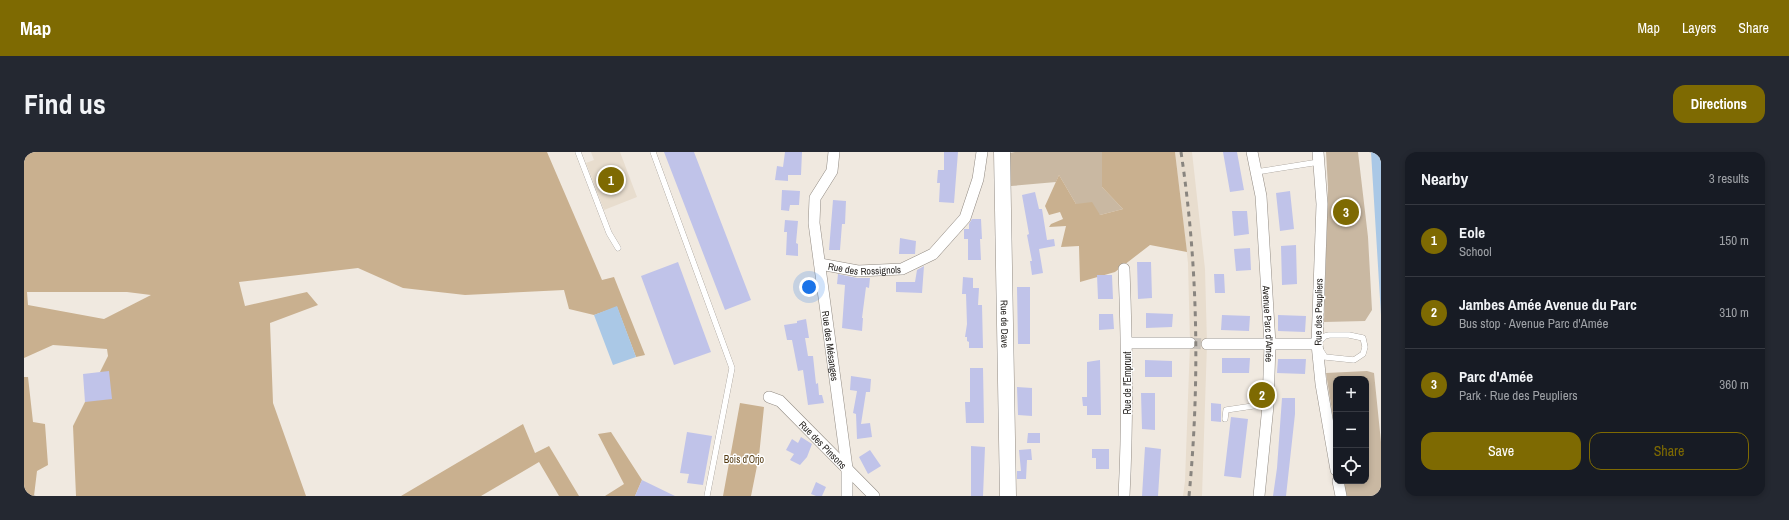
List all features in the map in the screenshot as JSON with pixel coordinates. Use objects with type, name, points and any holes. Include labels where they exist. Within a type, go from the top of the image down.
[{"type":"main road","name":"Rue de Dave","points":[[1002,152],[1008,496]]},
{"type":"street","name":"Rue des Mésanges","points":[[834,152],[832,171],[815,198],[814,223],[847,468],[847,496]]},
{"type":"street","name":"Rue des Rossignols","points":[[820,264],[858,270],[902,269],[933,254],[964,218],[978,179],[982,152]]},
{"type":"street","name":"Avenue Parc d'Amée","points":[[1252,152],[1261,196],[1270,344],[1268,406],[1259,496]]},
{"type":"street","name":"Rue des Peupliers","points":[[1318,157],[1322,204],[1317,344],[1321,384],[1333,453]]},
{"type":"street","name":"Rue de l'Emprunt","points":[[1124,269],[1128,425],[1124,496]]},
{"type":"street","points":[[1127,343],[1190,343]]},
{"type":"street","points":[[1207,344],[1317,344]]},
{"type":"street","name":"Rue des Pinsons","points":[[769,397],[780,401],[874,496]]},
{"type":"street","points":[[1338,484],[1340,496]]},
{"type":"lane","points":[[578,152],[609,233],[618,248]]},
{"type":"lane","points":[[653,152],[732,368],[707,496]]},
{"type":"lane","points":[[1256,172],[1318,157]]},
{"type":"lane","points":[[1349,335],[1363,338],[1365,347],[1363,354],[1354,360],[1325,357],[1317,344],[1325,336],[1349,335]]},
{"type":"lane","points":[[1225,419],[1226,410],[1253,406],[1268,406]]},
{"type":"shaded area","points":[[591,152],[620,152],[637,197],[604,210],[586,163],[594,160]]},
{"type":"shaded area","points":[[1102,152],[1102,187],[1123,209],[1100,215],[1076,204],[1059,175],[1056,182],[1011,186],[1010,153]]},
{"type":"shaded area","points":[[1175,152],[1192,152],[1205,269],[1207,344],[1202,496],[1183,496],[1185,481],[1190,343],[1188,263]]},
{"type":"shaded area","points":[[1326,152],[1358,152],[1368,237],[1372,310],[1365,321],[1324,322],[1328,187]]},
{"type":"shaded area","points":[[1367,371],[1374,373],[1381,442],[1381,496],[1346,496],[1344,484],[1369,484],[1369,376],[1333,376],[1333,417],[1326,373]]},
{"type":"green space","points":[[24,152],[547,152],[602,280],[614,277],[645,355],[636,357],[617,307],[594,315],[569,309],[564,290],[465,295],[403,288],[358,268],[239,282],[245,306],[307,292],[318,305],[270,323],[273,403],[306,496],[76,496],[73,426],[108,356],[107,349],[53,345],[24,358]],"holes":[[[27,292],[127,292],[151,295],[104,319],[28,305]]]},
{"type":"green space","points":[[1102,152],[1175,152],[1187,252],[1150,245],[1115,272],[1080,282],[1079,246],[1061,247],[1066,226],[1049,227],[1051,224],[1063,219],[1060,212],[1049,215],[1045,206],[1059,175],[1076,204],[1092,202],[1100,215],[1123,209],[1102,187]]},
{"type":"green space","points":[[24,377],[28,377],[33,422],[45,424],[48,465],[37,471],[34,496],[24,496]]},
{"type":"green space","name":"Bois d'Orjo","points":[[740,403],[764,407],[759,456],[751,496],[723,496]]},
{"type":"green space","points":[[523,424],[535,453],[549,446],[579,496],[559,496],[539,462],[481,496],[401,496]]},
{"type":"green space","points":[[611,432],[642,480],[635,496],[605,496],[624,484],[598,434]]},
{"type":"water","points":[[1371,152],[1381,152],[1381,315]]},
{"type":"water","points":[[617,306],[636,357],[613,365],[594,315]]},
{"type":"building","points":[[664,152],[694,152],[751,300],[725,310]]},
{"type":"building","points":[[785,152],[802,152],[801,175],[788,175],[788,181],[775,180],[777,166],[783,167]]},
{"type":"building","points":[[944,152],[958,152],[954,203],[939,202],[940,183],[937,183],[938,170],[944,170]]},
{"type":"building","points":[[1223,152],[1237,152],[1244,190],[1230,192]]},
{"type":"building","points":[[782,190],[800,191],[799,205],[790,205],[789,211],[781,210]]},
{"type":"building","points":[[1290,191],[1294,229],[1280,231],[1276,193]]},
{"type":"building","points":[[1035,192],[1039,209],[1042,209],[1047,240],[1054,239],[1055,246],[1039,249],[1043,273],[1032,275],[1030,261],[1032,261],[1027,235],[1029,234],[1022,195]]},
{"type":"building","points":[[833,200],[846,201],[845,224],[842,224],[840,250],[829,250]]},
{"type":"building","points":[[1232,211],[1247,211],[1249,234],[1234,236]]},
{"type":"building","points":[[972,219],[981,219],[981,260],[968,260],[968,239],[964,239],[964,229],[969,229],[969,224]]},
{"type":"building","points":[[785,220],[798,221],[796,243],[798,244],[798,256],[786,255],[787,232],[784,232]]},
{"type":"building","points":[[900,238],[916,241],[915,254],[899,254]]},
{"type":"building","points":[[1296,245],[1297,284],[1282,285],[1281,246]]},
{"type":"building","points":[[1250,248],[1251,270],[1236,271],[1234,249]]},
{"type":"building","points":[[678,262],[711,352],[674,365],[641,276]]},
{"type":"building","points":[[1137,262],[1151,262],[1152,298],[1138,299]]},
{"type":"building","points":[[924,266],[922,293],[896,292],[896,282],[915,282],[917,270]]},
{"type":"building","points":[[838,274],[857,278],[870,278],[869,288],[866,287],[862,331],[842,328],[845,285],[837,284]]},
{"type":"building","points":[[1214,274],[1224,274],[1225,293],[1215,293]]},
{"type":"building","points":[[1097,275],[1112,275],[1113,299],[1098,299]]},
{"type":"building","points":[[963,277],[973,278],[973,288],[979,288],[978,305],[982,305],[983,348],[969,348],[969,342],[967,341],[967,337],[965,337],[967,324],[966,294],[962,294]]},
{"type":"building","points":[[1017,287],[1030,287],[1030,344],[1018,344]]},
{"type":"building","points":[[1146,313],[1173,314],[1172,327],[1146,328]]},
{"type":"building","points":[[1099,314],[1113,314],[1114,329],[1099,330]]},
{"type":"building","points":[[1222,315],[1250,316],[1249,331],[1221,330]]},
{"type":"building","points":[[1278,315],[1306,316],[1305,332],[1278,331]]},
{"type":"building","points":[[806,319],[809,338],[805,338],[808,356],[813,356],[816,384],[818,383],[819,395],[822,395],[824,403],[808,405],[803,370],[798,371],[792,340],[787,340],[784,325],[797,323],[797,321]]},
{"type":"building","points":[[1222,358],[1250,358],[1249,373],[1222,373]]},
{"type":"building","points":[[1278,359],[1306,359],[1305,374],[1277,373]]},
{"type":"building","points":[[1100,360],[1101,415],[1087,415],[1087,406],[1083,406],[1082,397],[1087,397],[1087,362]]},
{"type":"building","points":[[1145,360],[1172,361],[1172,377],[1145,377]]},
{"type":"building","points":[[970,368],[983,368],[984,423],[966,423],[965,402],[970,402]]},
{"type":"building","points":[[109,371],[112,399],[85,402],[83,374]]},
{"type":"building","points":[[851,376],[871,379],[870,392],[866,392],[861,424],[870,423],[872,437],[857,439],[856,414],[853,413],[857,391],[850,390]]},
{"type":"building","points":[[1017,387],[1032,388],[1032,416],[1018,415]]},
{"type":"building","points":[[1141,393],[1155,393],[1155,430],[1142,429]]},
{"type":"building","points":[[1282,398],[1295,398],[1295,414],[1286,496],[1273,496],[1277,468]]},
{"type":"building","points":[[1211,403],[1221,404],[1221,422],[1211,421]]},
{"type":"building","points":[[1231,417],[1248,419],[1241,478],[1224,476]]},
{"type":"building","points":[[687,432],[712,436],[703,485],[687,483],[689,474],[680,473]]},
{"type":"building","points":[[1028,433],[1040,433],[1040,443],[1027,443]]},
{"type":"building","points":[[801,437],[812,444],[807,457],[800,465],[790,460],[794,454],[786,450],[792,439],[798,443]]},
{"type":"building","points":[[971,446],[985,447],[983,496],[971,496]]},
{"type":"building","points":[[1145,447],[1161,449],[1158,496],[1142,496]]},
{"type":"building","points":[[1031,449],[1032,460],[1027,460],[1026,479],[1017,479],[1017,471],[1021,471],[1019,450]]},
{"type":"building","points":[[1092,449],[1109,449],[1109,469],[1096,469],[1096,458],[1092,458]]},
{"type":"building","points":[[870,450],[881,466],[868,474],[859,457]]},
{"type":"building","points":[[642,480],[675,496],[635,496]]},
{"type":"building","points":[[816,482],[826,487],[822,496],[811,494]]},
{"type":"tunnel","points":[[1190,343],[1207,344]]},
{"type":"railway","points":[[1181,152],[1191,237],[1196,324],[1195,410],[1189,496]]},
{"type":"place","name":"Eole","points":[[611,180]]},
{"type":"place","name":"Parc d'Amée","points":[[1346,212]]},
{"type":"place","name":"Jambes Amée Avenue du Parc","points":[[1262,395]]}]
